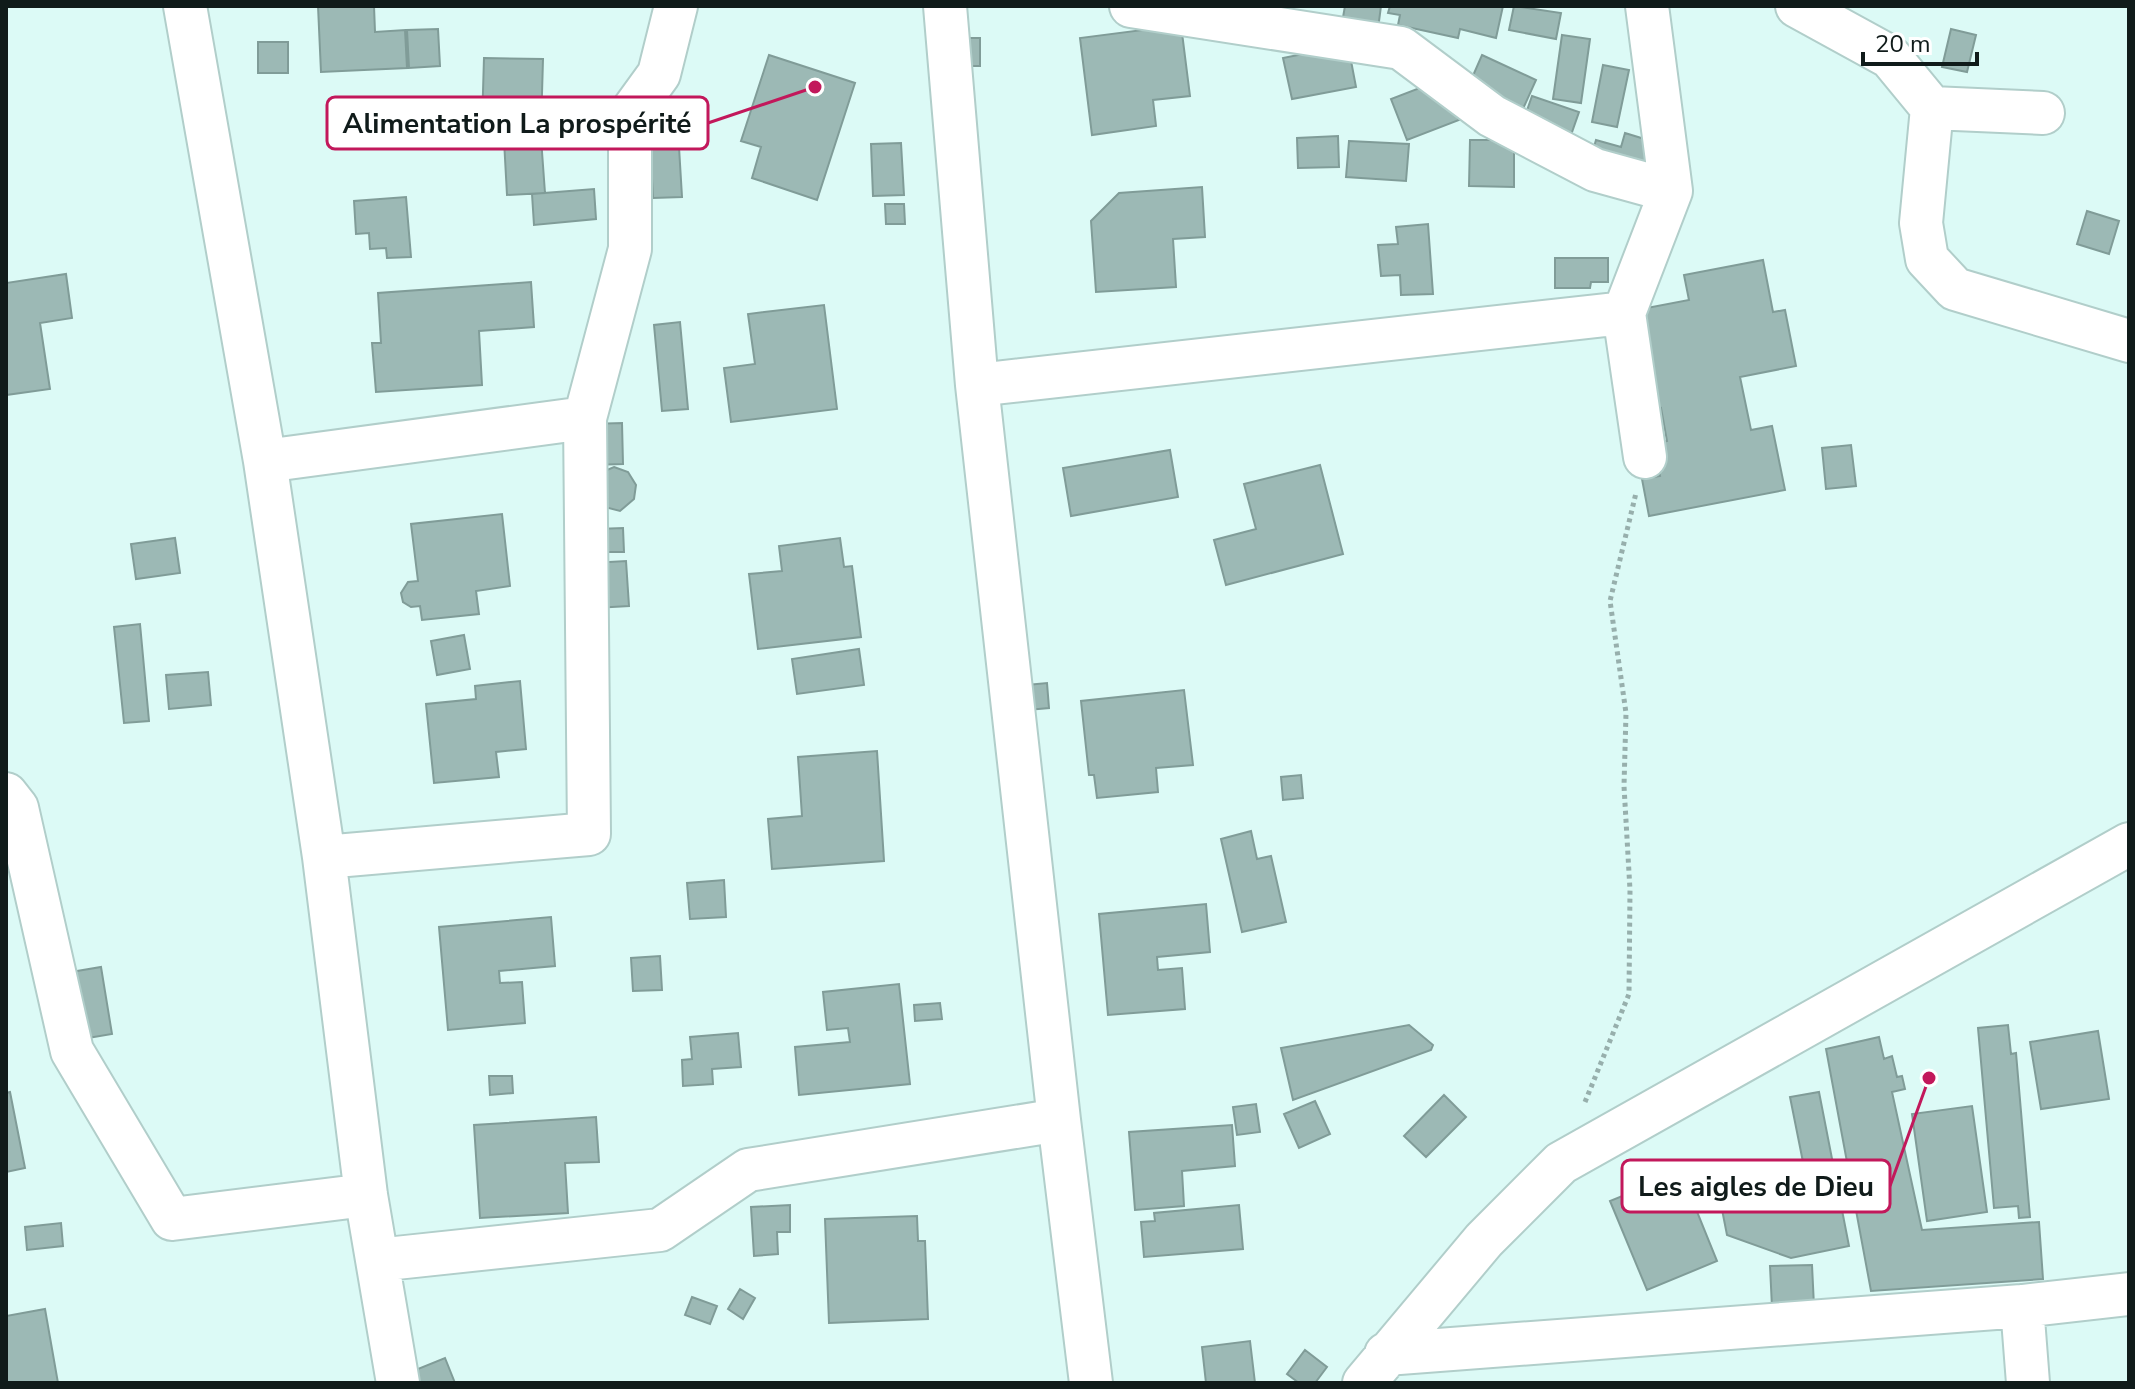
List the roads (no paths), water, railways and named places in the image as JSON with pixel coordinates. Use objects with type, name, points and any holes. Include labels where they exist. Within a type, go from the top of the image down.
[{"type":"street","points":[[185,6],[265,461],[324,857],[366,1195],[398,1383]]},
{"type":"street","points":[[324,857],[589,834],[585,418],[630,249],[630,114],[659,74],[676,6]]},
{"type":"street","points":[[945,6],[977,385],[1091,1383]]},
{"type":"street","points":[[1131,6],[1401,48],[1492,116],[1582,164],[1671,191]]},
{"type":"street","points":[[1645,457],[1624,313],[1671,191],[1647,6]]},
{"type":"street","points":[[1797,6],[1890,57],[1932,108],[1921,223],[1927,259],[1955,289],[2129,341]]},
{"type":"street","points":[[1932,108],[2043,113]]},
{"type":"street","points":[[977,385],[1624,313]]},
{"type":"street","points":[[265,461],[585,418]]},
{"type":"street","points":[[6,794],[17,808],[72,1051],[172,1219],[366,1195]]},
{"type":"street","points":[[1375,1369],[1484,1240],[1561,1163],[2129,844]]},
{"type":"street","points":[[377,1260],[660,1230],[748,1170],[1059,1120]]},
{"type":"street","points":[[1375,1369],[2129,1294]]},
{"type":"street","points":[[2022,1306],[2028,1383]]},
{"type":"place","name":"Alimentation La prospérité","points":[[815,87]]},
{"type":"place","name":"Les aigles de Dieu","points":[[1929,1078]]}]
